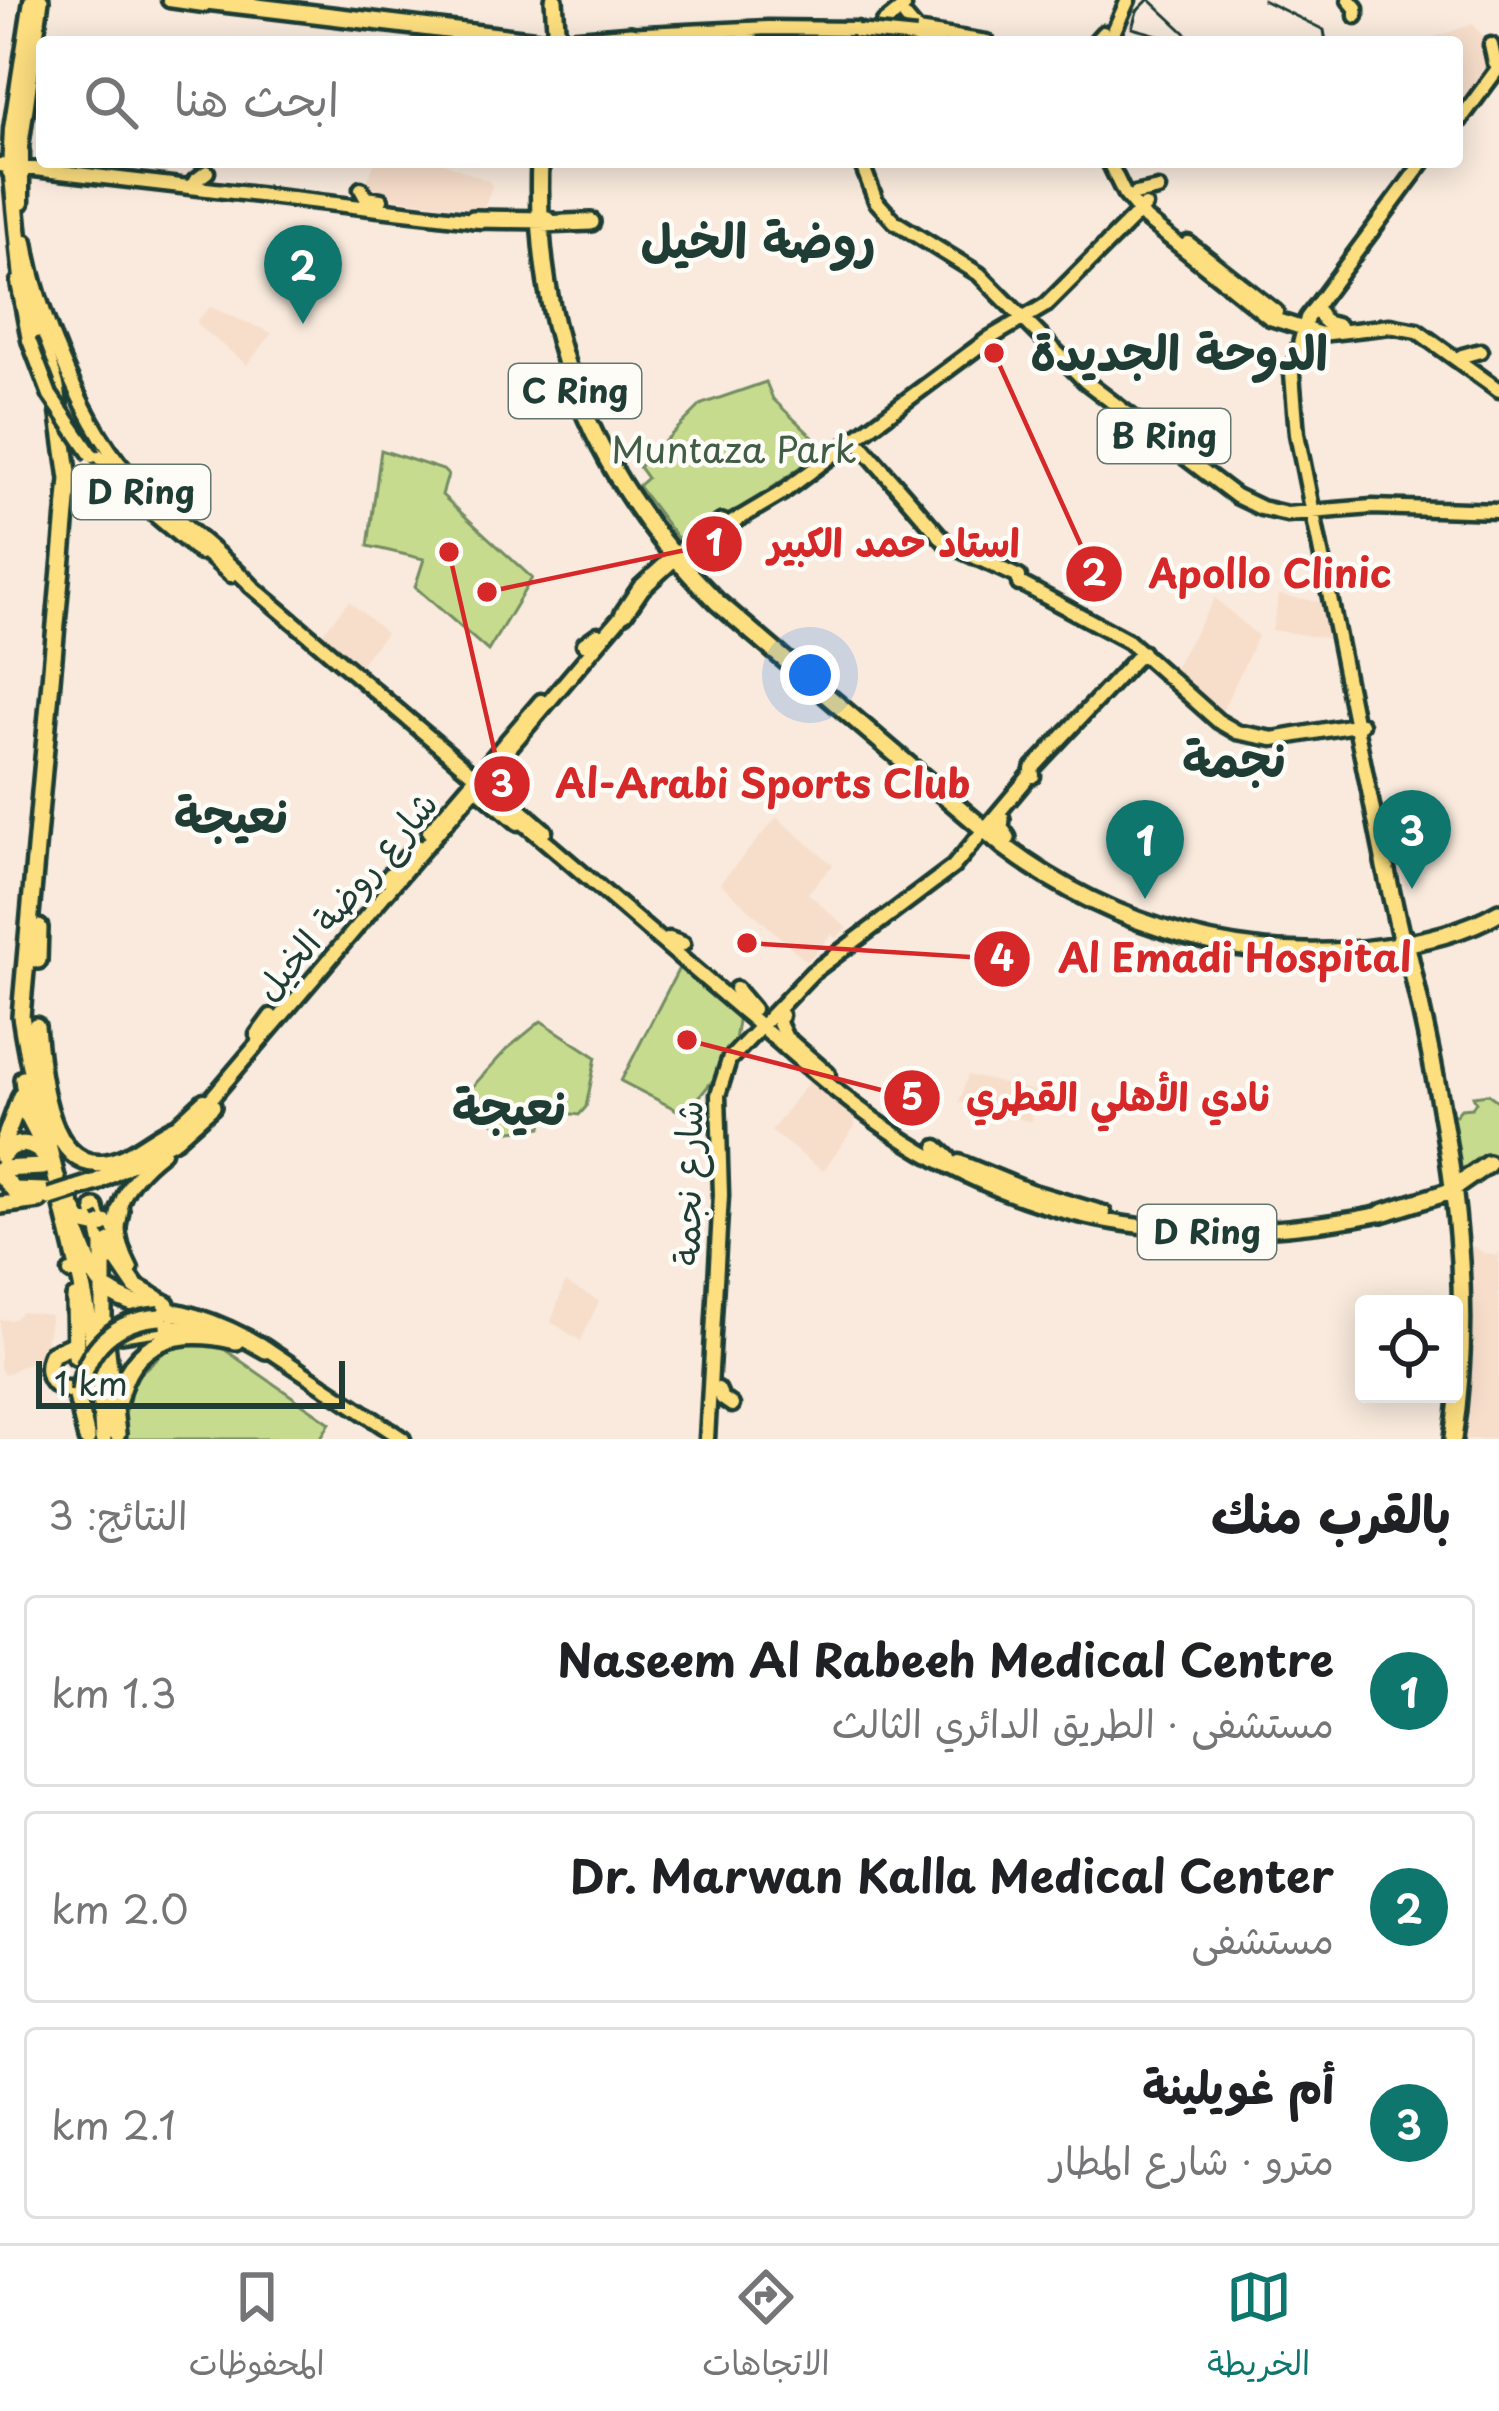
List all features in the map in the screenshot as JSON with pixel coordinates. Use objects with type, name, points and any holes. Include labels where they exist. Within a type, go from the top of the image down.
[{"type":"highway","points":[[237,0],[531,36]]},
{"type":"highway","name":"D Ring","points":[[38,1],[12,162],[38,346]]},
{"type":"highway","name":"D Ring","points":[[22,274],[13,216],[12,162],[38,1]]},
{"type":"highway","points":[[202,2],[467,26]]},
{"type":"highway","points":[[554,5],[564,29],[582,35]]},
{"type":"highway","points":[[550,36],[554,5]]},
{"type":"highway","points":[[548,36],[541,28],[554,5]]},
{"type":"highway","name":"C Ring","points":[[545,168],[545,230],[558,338],[594,433],[635,512],[674,557],[730,608],[988,827]]},
{"type":"highway","points":[[473,219],[545,230],[591,222]]},
{"type":"highway","points":[[545,230],[555,310]]},
{"type":"highway","points":[[22,274],[65,428],[69,488],[40,815]]},
{"type":"highway","name":"C Ring","points":[[555,310],[574,380]]},
{"type":"highway","points":[[558,338],[577,388],[574,380]]},
{"type":"highway","points":[[38,346],[65,402],[73,496],[33,883],[19,1110],[0,1164],[14,1190],[95,1180]]},
{"type":"highway","points":[[574,380],[618,479]]},
{"type":"highway","name":"C Ring","points":[[618,479],[674,557]]},
{"type":"highway","points":[[61,522],[61,598]]},
{"type":"highway","points":[[624,613],[641,588],[674,557],[722,523]]},
{"type":"highway","points":[[61,598],[73,549]]},
{"type":"highway","points":[[674,557],[764,634]]},
{"type":"highway","name":"C Ring","points":[[730,608],[939,794],[1100,905],[1156,924],[1271,947],[1378,944],[1405,948],[1499,906]]},
{"type":"highway","points":[[38,961],[44,769],[59,705]]},
{"type":"highway","points":[[1386,860],[1427,1040],[1435,1142],[1447,1166],[1460,1174],[1478,1173]]},
{"type":"highway","points":[[20,948],[33,883]]},
{"type":"highway","name":"C Ring","points":[[1069,888],[1156,924]]},
{"type":"highway","points":[[1399,910],[1390,932],[1378,944],[1405,948]]},
{"type":"highway","points":[[1399,910],[1409,928],[1405,948],[1412,1015],[1432,1089],[1448,1195]]},
{"type":"highway","points":[[38,915],[29,1019],[58,1183],[87,1262],[105,1286],[132,1304],[196,1315]]},
{"type":"highway","points":[[1156,924],[1271,947],[1405,948]]},
{"type":"highway","name":"C Ring","points":[[1210,937],[1271,947]]},
{"type":"highway","points":[[28,1021],[55,1127],[72,1154],[91,1163],[110,1162],[169,1140]]},
{"type":"highway","points":[[28,1021],[34,1090],[101,1318]]},
{"type":"highway","points":[[22,1075],[28,1116],[41,1141]]},
{"type":"highway","points":[[1432,1089],[1457,1295]]},
{"type":"highway","points":[[136,1167],[212,1106]]},
{"type":"highway","name":"شارع روضة الخيل","points":[[0,1202],[58,1183],[95,1180],[169,1140]]},
{"type":"highway","points":[[0,1164],[11,1147],[29,1144],[44,1155],[80,1222],[102,1225],[112,1213],[112,1201],[95,1180]]},
{"type":"highway","points":[[1447,1166],[1441,1182],[1448,1195]]},
{"type":"highway","points":[[1448,1195],[1478,1173]]},
{"type":"highway","points":[[1382,1214],[1448,1195],[1462,1196],[1478,1173]]},
{"type":"highway","points":[[58,1183],[95,1180]]},
{"type":"highway","points":[[58,1183],[94,1208],[112,1249],[141,1291],[266,1350]]},
{"type":"highway","points":[[94,1208],[103,1244],[101,1318],[111,1435]]},
{"type":"highway","points":[[87,1439],[78,1392],[81,1347],[101,1318],[120,1210]]},
{"type":"highway","points":[[74,1227],[101,1318],[111,1435]]},
{"type":"highway","points":[[71,1275],[81,1347],[111,1435]]},
{"type":"highway","points":[[78,1392],[88,1361],[105,1337],[128,1323],[196,1315]]},
{"type":"highway","points":[[101,1318],[165,1321]]},
{"type":"highway","points":[[111,1435],[122,1386],[150,1348],[187,1334],[236,1341]]},
{"type":"main road","points":[[170,0],[202,2]]},
{"type":"main road","points":[[1104,36],[1122,3]]},
{"type":"main road","points":[[906,7],[916,34]]},
{"type":"main road","points":[[873,36],[906,7]]},
{"type":"main road","points":[[873,36],[902,30],[906,7]]},
{"type":"main road","points":[[574,36],[764,29],[934,36]]},
{"type":"main road","points":[[916,34],[923,36]]},
{"type":"main road","points":[[916,34],[930,36]]},
{"type":"main road","points":[[1463,116],[1498,66],[1495,44]]},
{"type":"main road","points":[[1463,108],[1498,66]]},
{"type":"main road","name":"D Ring","points":[[12,162],[10,226],[50,395],[93,454],[193,548],[246,584]]},
{"type":"main road","name":"D Ring","points":[[12,162],[33,281],[82,403],[135,482],[230,563],[246,584]]},
{"type":"main road","points":[[65,168],[545,230]]},
{"type":"main road","name":"B Ring","points":[[865,168],[876,201],[906,234],[965,263],[1095,386],[1247,492],[1277,508],[1499,509]]},
{"type":"main road","name":"B Ring","points":[[865,168],[893,215],[971,263],[1087,387],[1236,496],[1277,513],[1315,505]]},
{"type":"main road","points":[[1117,168],[1140,206],[1170,239],[1224,278],[1311,329],[1350,329],[1370,322]]},
{"type":"main road","points":[[1386,860],[1387,836],[1377,814],[1373,767],[1351,718],[1351,682],[1331,616],[1327,565],[1292,374],[1333,283],[1424,168]]},
{"type":"main road","points":[[103,171],[156,184],[232,187]]},
{"type":"main road","points":[[156,184],[232,187]]},
{"type":"main road","points":[[352,202],[400,204],[473,219]]},
{"type":"main road","points":[[1140,206],[1224,278]]},
{"type":"main road","name":"شارع روضة الخيل","points":[[722,523],[857,440],[993,336],[1062,292],[1140,206]]},
{"type":"main road","name":"شارع روضة الخيل","points":[[604,635],[674,557],[782,493],[1022,316],[1069,273],[1100,235],[1140,206]]},
{"type":"main road","points":[[1311,329],[1360,252]]},
{"type":"main road","name":"D Ring","points":[[22,274],[38,346],[111,462],[147,498],[764,1021],[884,1130],[1084,1212],[1161,1232],[1232,1232],[1382,1214]]},
{"type":"main road","points":[[1311,329],[1407,321],[1468,365]]},
{"type":"main road","points":[[1311,329],[1407,321],[1499,386]]},
{"type":"main road","points":[[1296,400],[1296,437],[1315,505]]},
{"type":"main road","points":[[1132,419],[1156,430]]},
{"type":"main road","points":[[1296,437],[1305,458]]},
{"type":"main road","points":[[857,440],[949,541],[1117,635],[1223,725],[1250,739],[1357,731]]},
{"type":"main road","name":"D Ring","points":[[93,454],[246,584]]},
{"type":"main road","points":[[1327,565],[1338,592],[1357,731],[1405,948]]},
{"type":"main road","name":"شارع روضة الخيل","points":[[169,1140],[210,1101],[404,873],[538,703],[624,613]]},
{"type":"main road","points":[[584,644],[604,635]]},
{"type":"main road","name":"شارع نجمة","points":[[716,1415],[728,1180],[724,1092],[733,1069],[764,1021],[834,961],[951,876],[1036,770],[1139,655]]},
{"type":"main road","name":"شارع روضة الخيل","points":[[169,1140],[427,845],[447,807],[524,736],[579,662]]},
{"type":"main road","points":[[340,665],[409,722],[429,747],[525,816]]},
{"type":"main road","points":[[1212,714],[1237,730],[1276,738]]},
{"type":"main road","name":"D Ring","points":[[409,722],[448,746],[477,780]]},
{"type":"main road","points":[[404,873],[477,780]]},
{"type":"main road","name":"D Ring","points":[[525,816],[552,835],[605,890]]},
{"type":"main road","name":"D Ring","points":[[525,816],[605,890]]},
{"type":"main road","points":[[386,879],[427,845]]},
{"type":"main road","points":[[321,979],[356,929]]},
{"type":"main road","points":[[679,950],[856,1097]]},
{"type":"main road","points":[[736,989],[764,1021],[780,1026],[783,1041],[749,1042],[750,1027],[764,1021]]},
{"type":"main road","points":[[243,1056],[271,1016]]},
{"type":"main road","points":[[724,1092],[730,1068],[764,1021]]},
{"type":"main road","name":"D Ring","points":[[783,1041],[900,1129],[987,1186],[1052,1211],[1232,1232]]},
{"type":"main road","name":"شارع نجمة","points":[[716,1415],[713,1321],[722,1195],[718,1095],[729,1060],[749,1042]]},
{"type":"main road","points":[[169,1140],[131,1180],[120,1210],[120,1241],[132,1272],[151,1292],[196,1315]]},
{"type":"main road","points":[[935,1153],[1023,1199]]},
{"type":"main road","points":[[963,1173],[1023,1199]]},
{"type":"main road","points":[[1023,1199],[1030,1195],[1084,1212]]},
{"type":"main road","name":"D Ring","points":[[1352,1216],[1448,1195]]},
{"type":"main road","points":[[1232,1232],[1239,1221]]},
{"type":"main road","points":[[1276,1235],[1286,1224]]},
{"type":"main road","points":[[1161,1232],[1191,1232]]},
{"type":"main road","points":[[165,1321],[236,1341],[391,1439]]},
{"type":"main road","points":[[713,1321],[716,1415]]},
{"type":"main road","points":[[266,1350],[403,1439]]},
{"type":"shaded area","points":[[1473,24],[1486,40],[1494,63],[1463,100],[1463,36],[1438,36]]},
{"type":"shaded area","points":[[373,168],[456,168],[489,181],[492,187],[479,209],[367,195],[364,189]]},
{"type":"shaded area","points":[[210,307],[272,333],[247,365],[199,326],[197,320]]},
{"type":"shaded area","points":[[1279,595],[1321,602],[1331,639],[1272,630]]},
{"type":"shaded area","points":[[1215,598],[1258,636],[1220,716],[1171,674]]},
{"type":"shaded area","points":[[349,601],[386,633],[358,667],[321,635]]},
{"type":"shaded area","points":[[777,817],[833,865],[808,893],[847,928],[836,938],[831,934],[807,962],[720,883]]},
{"type":"shaded area","points":[[968,1075],[1034,1091],[1031,1122],[959,1102]]},
{"type":"shaded area","points":[[814,1079],[855,1114],[855,1126],[823,1171],[771,1131]]},
{"type":"shaded area","points":[[1466,1242],[1484,1253],[1497,1256],[1499,1251],[1499,1439],[1460,1439],[1469,1300],[1474,1289],[1468,1284]]},
{"type":"shaded area","points":[[565,1282],[599,1301],[581,1341],[551,1322]]},
{"type":"shaded area","points":[[22,1312],[51,1315],[44,1355],[4,1375],[0,1320],[14,1319]]},
{"type":"green space","name":"Muntaza Park","points":[[766,382],[773,399],[821,445],[822,452],[744,508],[677,538],[638,486],[647,478],[639,467],[702,404]]},
{"type":"green space","points":[[381,450],[443,470],[448,475],[442,495],[532,578],[488,651],[415,587],[424,559],[368,546]]},
{"type":"green space","points":[[679,968],[739,1014],[734,1048],[729,1048],[724,1067],[685,1114],[621,1081]]},
{"type":"green space","points":[[541,1021],[596,1057],[586,1107],[579,1115],[545,1110],[542,1127],[505,1132],[464,1096],[507,1049]]},
{"type":"green space","points":[[1488,1094],[1499,1102],[1499,1153],[1459,1173],[1446,1114],[1472,1108],[1473,1096]]},
{"type":"green space","points":[[208,1338],[330,1423],[320,1439],[125,1439],[124,1387],[177,1341]]},
{"type":"tram line","points":[[1148,0],[1137,11],[1132,28],[1161,36]]},
{"type":"tram line","points":[[1150,0],[1189,36]]},
{"type":"tram line","points":[[1263,0],[1324,30],[1325,36]]},
{"type":"place","name":"Dr. Marwan Kalla Medical Center","points":[[303,324]]},
{"type":"place","name":"Apollo Clinic","points":[[994,353]]},
{"type":"place","name":"Al-Arabi Sports Club","points":[[449,552]]},
{"type":"place","name":"استاد حمد الكبير","points":[[487,592]]},
{"type":"place","name":"أم غويلينة","points":[[1412,889]]},
{"type":"place","name":"Naseem Al Rabeeh Medical Centre","points":[[1145,899]]},
{"type":"place","name":"Al Emadi Hospital","points":[[747,943]]},
{"type":"place","name":"نادي الأهلي القطري","points":[[687,1040]]},
{"type":"district","name":"روضة الخيل","points":[[758,241]]},
{"type":"district","name":"الدوحة الجديدة","points":[[1179,353]]},
{"type":"district","name":"نجمة","points":[[1234,760]]},
{"type":"district","name":"نعيجة","points":[[231,816]]},
{"type":"district","name":"نعيجة","points":[[509,1108]]}]
